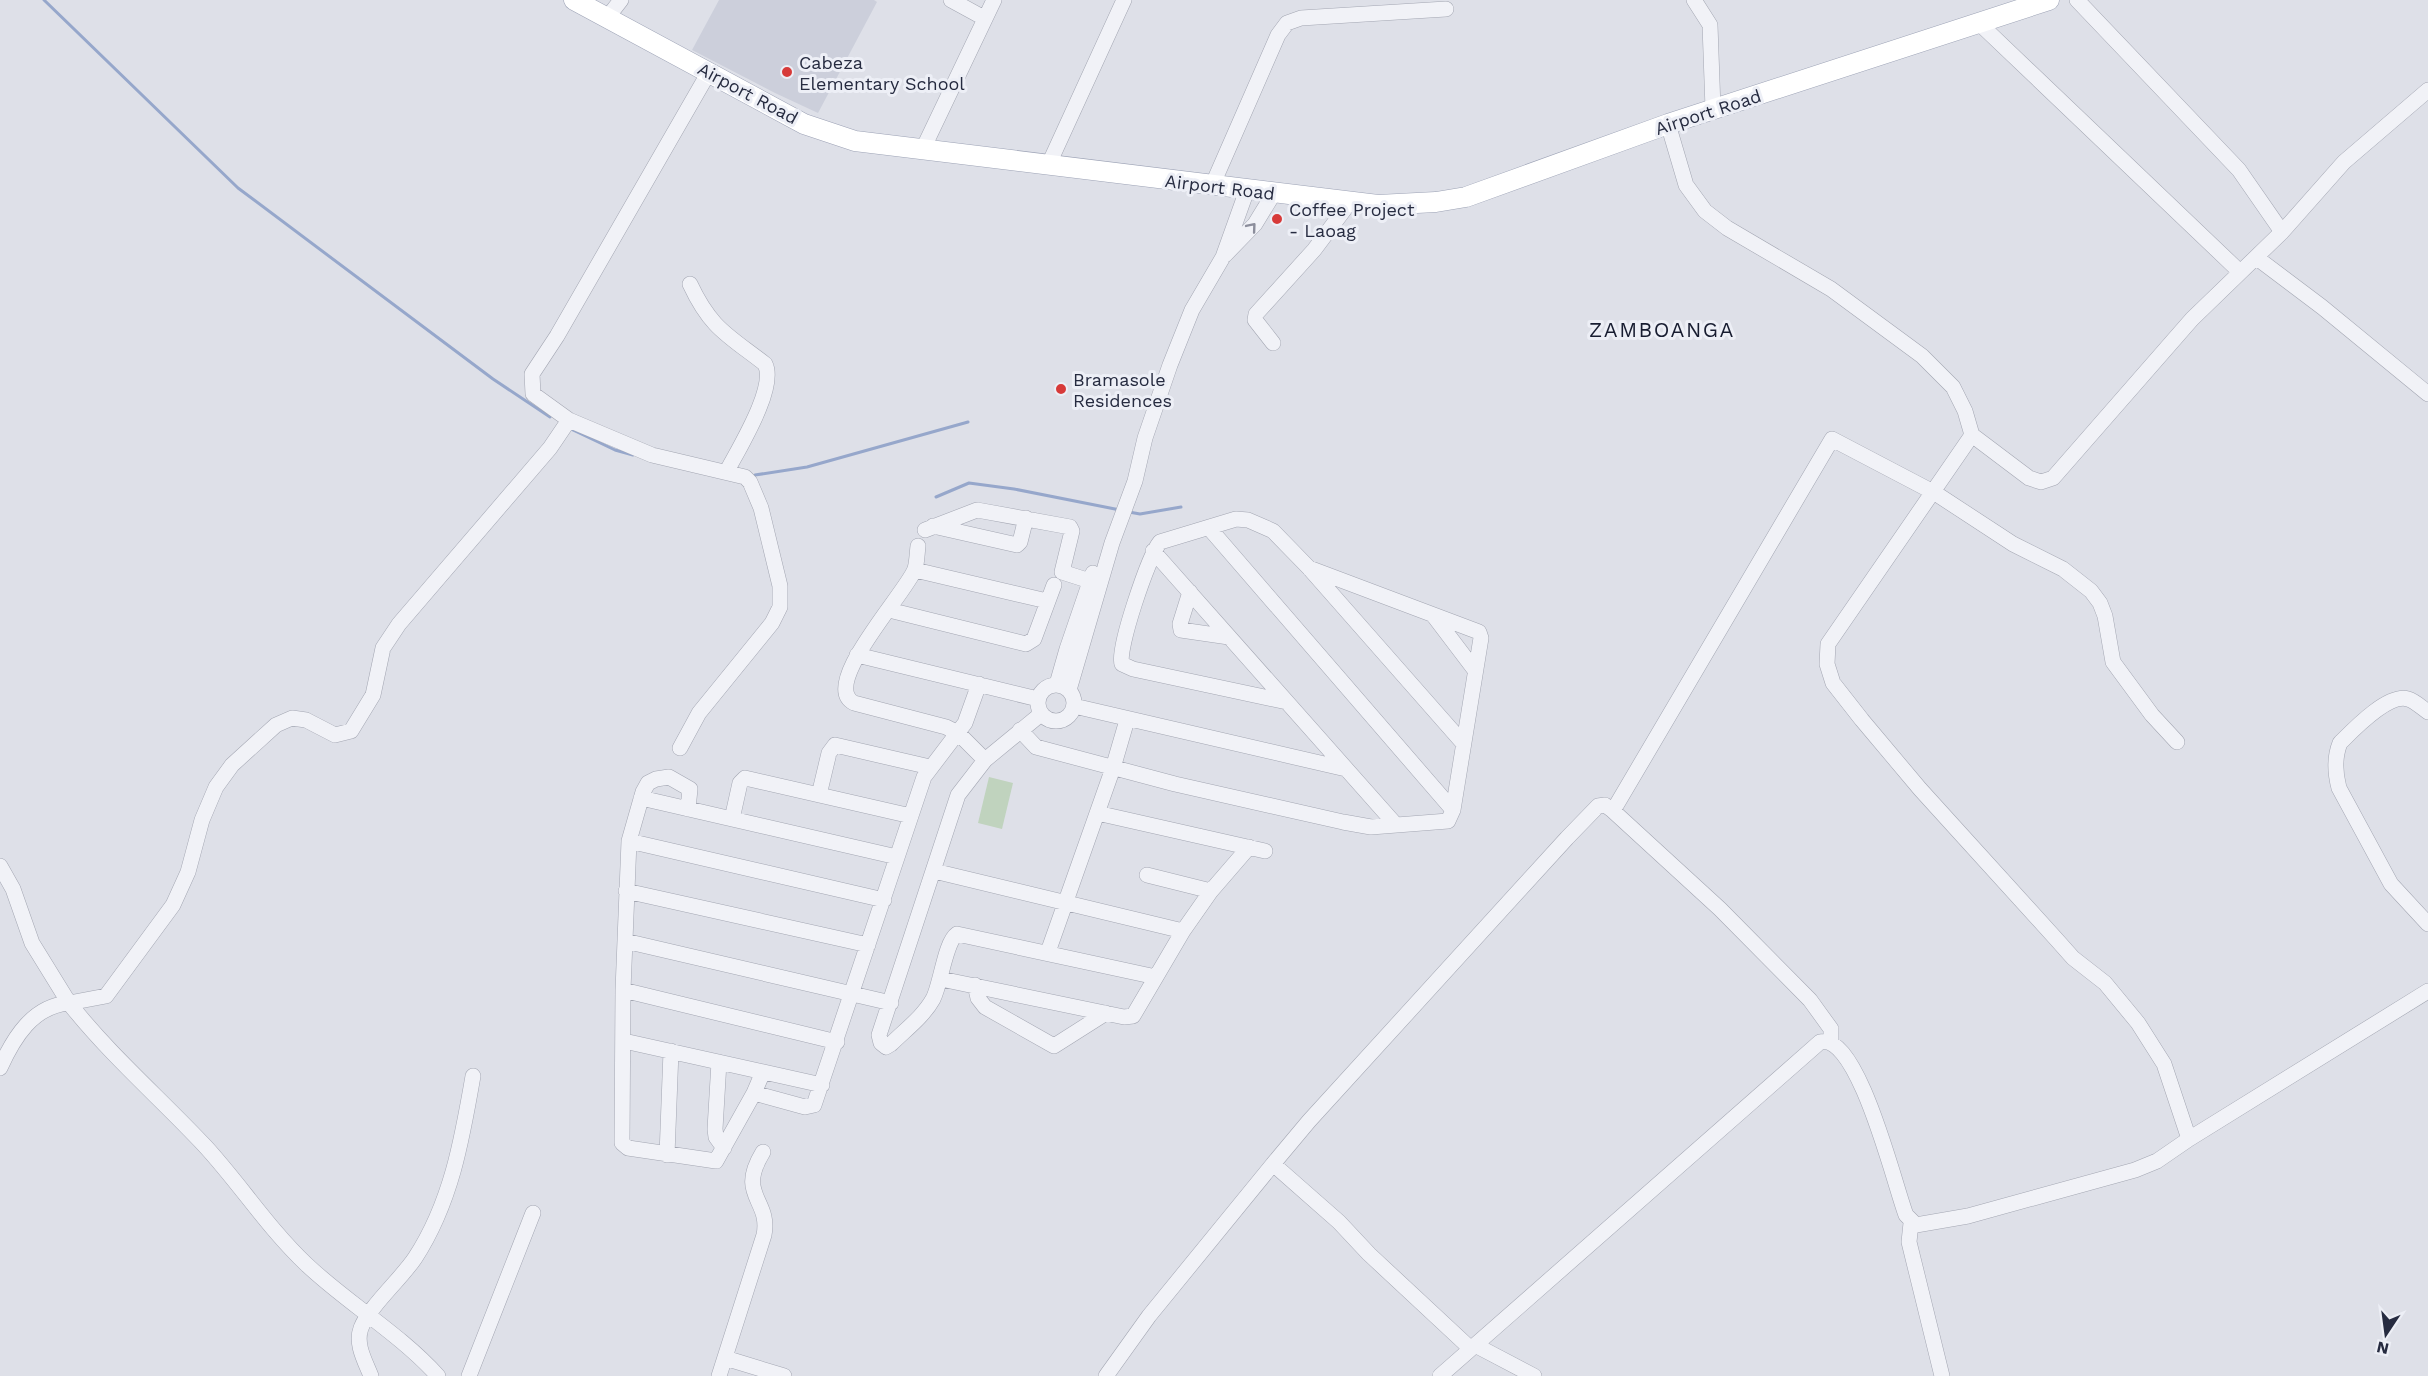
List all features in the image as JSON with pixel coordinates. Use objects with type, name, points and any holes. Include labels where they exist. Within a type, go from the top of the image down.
[{"type":"main road","name":"Airport Road","points":[[574,0],[804,124],[855,141],[1212,186],[1350,202],[1406,205],[1466,197],[1668,124],[2049,0]]},
{"type":"street","points":[[607,18],[621,0]]},
{"type":"street","points":[[951,0],[984,18]]},
{"type":"street","points":[[922,151],[994,0]]},
{"type":"street","points":[[1048,166],[1124,0]]},
{"type":"street","points":[[1694,0],[1710,25],[1713,109]]},
{"type":"street","points":[[2077,0],[2239,170],[2282,232]]},
{"type":"street","points":[[1212,186],[1278,35],[1287,23],[1301,18],[1446,9]]},
{"type":"street","points":[[1980,24],[2240,272]]},
{"type":"street","points":[[681,748],[699,713],[772,623],[780,607],[780,586],[754,490],[745,477],[727,471],[701,468],[652,454],[569,420],[533,394],[532,374],[557,336],[709,72]]},
{"type":"street","points":[[1969,441],[2029,478],[2041,482],[2053,478],[2158,356],[2282,232],[2344,162],[2428,90]]},
{"type":"street","points":[[1668,124],[1686,185],[1701,207],[1727,228],[1831,289],[1922,356],[1953,387],[1965,411],[1969,441],[1828,644],[1828,672],[1833,683],[1862,720],[1920,789],[2073,958],[2104,983],[2138,1023],[2164,1064],[2189,1139]]},
{"type":"street","points":[[1078,633],[1134,481],[1145,438],[1170,365],[1192,310],[1223,257],[1247,190]]},
{"type":"street","points":[[1223,257],[1256,224],[1274,193]]},
{"type":"street","points":[[1273,343],[1255,320],[1256,314],[1314,250],[1350,202]]},
{"type":"street","points":[[2257,258],[2322,307],[2428,394]]},
{"type":"street","points":[[690,284],[704,313],[720,331],[765,364],[768,371],[763,396],[727,471]]},
{"type":"street","points":[[0,1068],[24,1027],[37,1013],[48,1006],[99,999],[111,992],[168,913],[188,872],[202,820],[216,787],[232,765],[276,725],[292,718],[306,720],[335,735],[342,735],[357,724],[373,695],[383,648],[399,624],[550,448],[569,420]]},
{"type":"street","points":[[1612,810],[1641,766],[1708,646],[1829,442],[1836,439],[1935,493],[2013,544],[2063,569],[2091,591],[2100,603],[2105,616],[2113,662],[2152,715],[2177,742]]},
{"type":"street","points":[[1026,518],[1020,542],[1017,545],[929,528],[977,510],[1026,518],[1072,529],[1062,572],[1090,581]]},
{"type":"street","points":[[1287,702],[1203,686],[1133,669],[1122,664],[1120,656],[1153,551],[1164,539],[1210,529],[1236,519],[1262,524],[1274,531],[1463,743]]},
{"type":"street","points":[[1210,529],[1454,810]]},
{"type":"street","points":[[1112,543],[1102,556],[1090,581],[1063,687],[1074,706],[1346,769]]},
{"type":"street","points":[[918,546],[915,570],[857,655],[848,675],[845,693],[848,700],[958,733],[985,760]]},
{"type":"street","points":[[1153,551],[1396,825]]},
{"type":"street","points":[[1020,730],[1036,747],[1113,768],[1343,822],[1371,827],[1448,821],[1454,810],[1480,638],[1479,632],[1360,585],[1309,568]]},
{"type":"street","points":[[915,570],[1047,601]]},
{"type":"street","points":[[889,610],[1026,644],[1034,639],[1054,585]]},
{"type":"street","points":[[1190,592],[1180,624],[1181,630],[1229,637]]},
{"type":"street","points":[[1433,615],[1474,669]]},
{"type":"street","points":[[857,655],[979,684],[1039,706],[1049,720],[1060,721],[1069,716],[1074,706]]},
{"type":"street","points":[[754,1093],[809,1107],[814,1105],[853,994],[910,816],[930,767],[969,716],[979,684]]},
{"type":"street","points":[[1063,687],[1043,689],[1039,706],[1020,730],[985,760],[958,795],[879,1035],[881,1043],[886,1047],[924,1011],[941,979],[952,939],[957,934],[1156,977]]},
{"type":"street","points":[[2428,712],[2408,699],[2394,700],[2383,706],[2340,743],[2335,775],[2349,808],[2391,884],[2428,924]]},
{"type":"street","points":[[1048,952],[1113,768],[1127,720]]},
{"type":"street","points":[[819,795],[829,753],[835,745],[930,767]]},
{"type":"street","points":[[688,809],[690,789],[669,777],[656,778],[648,783],[641,798],[629,841],[623,990],[622,1143],[628,1148],[713,1162],[724,1148],[763,1072]]},
{"type":"street","points":[[732,819],[740,783],[745,778],[910,816]]},
{"type":"street","points":[[641,798],[897,857]]},
{"type":"street","points":[[1106,1376],[1149,1316],[1309,1121],[1598,806],[1605,804],[1697,887],[1810,1000],[1831,1029],[1831,1042]]},
{"type":"street","points":[[1097,813],[1265,851]]},
{"type":"street","points":[[629,841],[884,900]]},
{"type":"street","points":[[941,979],[1106,1013],[1133,1016],[1183,931],[1210,891],[1249,848]]},
{"type":"street","points":[[0,866],[13,890],[32,943],[69,1004],[87,1025],[233,1177],[275,1232],[332,1287],[420,1356],[438,1376]]},
{"type":"street","points":[[934,871],[1183,931]]},
{"type":"street","points":[[1147,875],[1210,891]]},
{"type":"street","points":[[626,891],[868,945]]},
{"type":"street","points":[[625,941],[891,1002]]},
{"type":"street","points":[[975,985],[983,1006],[1054,1046],[1106,1013]]},
{"type":"street","points":[[623,990],[837,1042]]},
{"type":"street","points":[[1911,1223],[1923,1225],[1968,1216],[2135,1170],[2157,1161],[2428,991]]},
{"type":"street","points":[[624,1041],[822,1085]]},
{"type":"street","points":[[1440,1376],[1816,1044],[1824,1041],[1831,1042],[1843,1053],[1874,1115],[1902,1204],[1911,1223],[1909,1242],[1942,1376]]},
{"type":"street","points":[[667,1155],[671,1051]]},
{"type":"street","points":[[718,1062],[715,1129],[716,1137],[724,1148]]},
{"type":"street","points":[[371,1376],[360,1347],[360,1330],[368,1316],[416,1257],[443,1205],[462,1135],[473,1076]]},
{"type":"street","points":[[719,1376],[765,1227],[752,1184],[753,1168],[763,1152]]},
{"type":"street","points":[[1273,1164],[1473,1347],[1534,1376]]},
{"type":"street","points":[[468,1376],[533,1213]]},
{"type":"street","points":[[725,1358],[784,1376]]},
{"type":"shaded area","name":"Cabeza Elementary School","points":[[719,0],[874,0],[877,2],[818,113],[692,50]]},
{"type":"green space","points":[[989,777],[1013,783],[1002,829],[978,823]]},
{"type":"waterway","points":[[44,0],[238,188],[493,379],[550,417]]},
{"type":"waterway","points":[[755,475],[807,467],[968,422]]},
{"type":"waterway","points":[[573,430],[615,450],[633,455]]},
{"type":"waterway","points":[[936,497],[969,483],[1014,489],[1120,510]]},
{"type":"waterway","points":[[1129,512],[1140,514],[1181,507]]},
{"type":"place","name":"Cabeza Elementary School","points":[[787,72]]},
{"type":"place","name":"Coffee Project - Laoag","points":[[1277,219]]},
{"type":"place","name":"Bramasole Residences","points":[[1061,389]]},
{"type":"district","name":"ZAMBOANGA","points":[[1662,329]]}]
